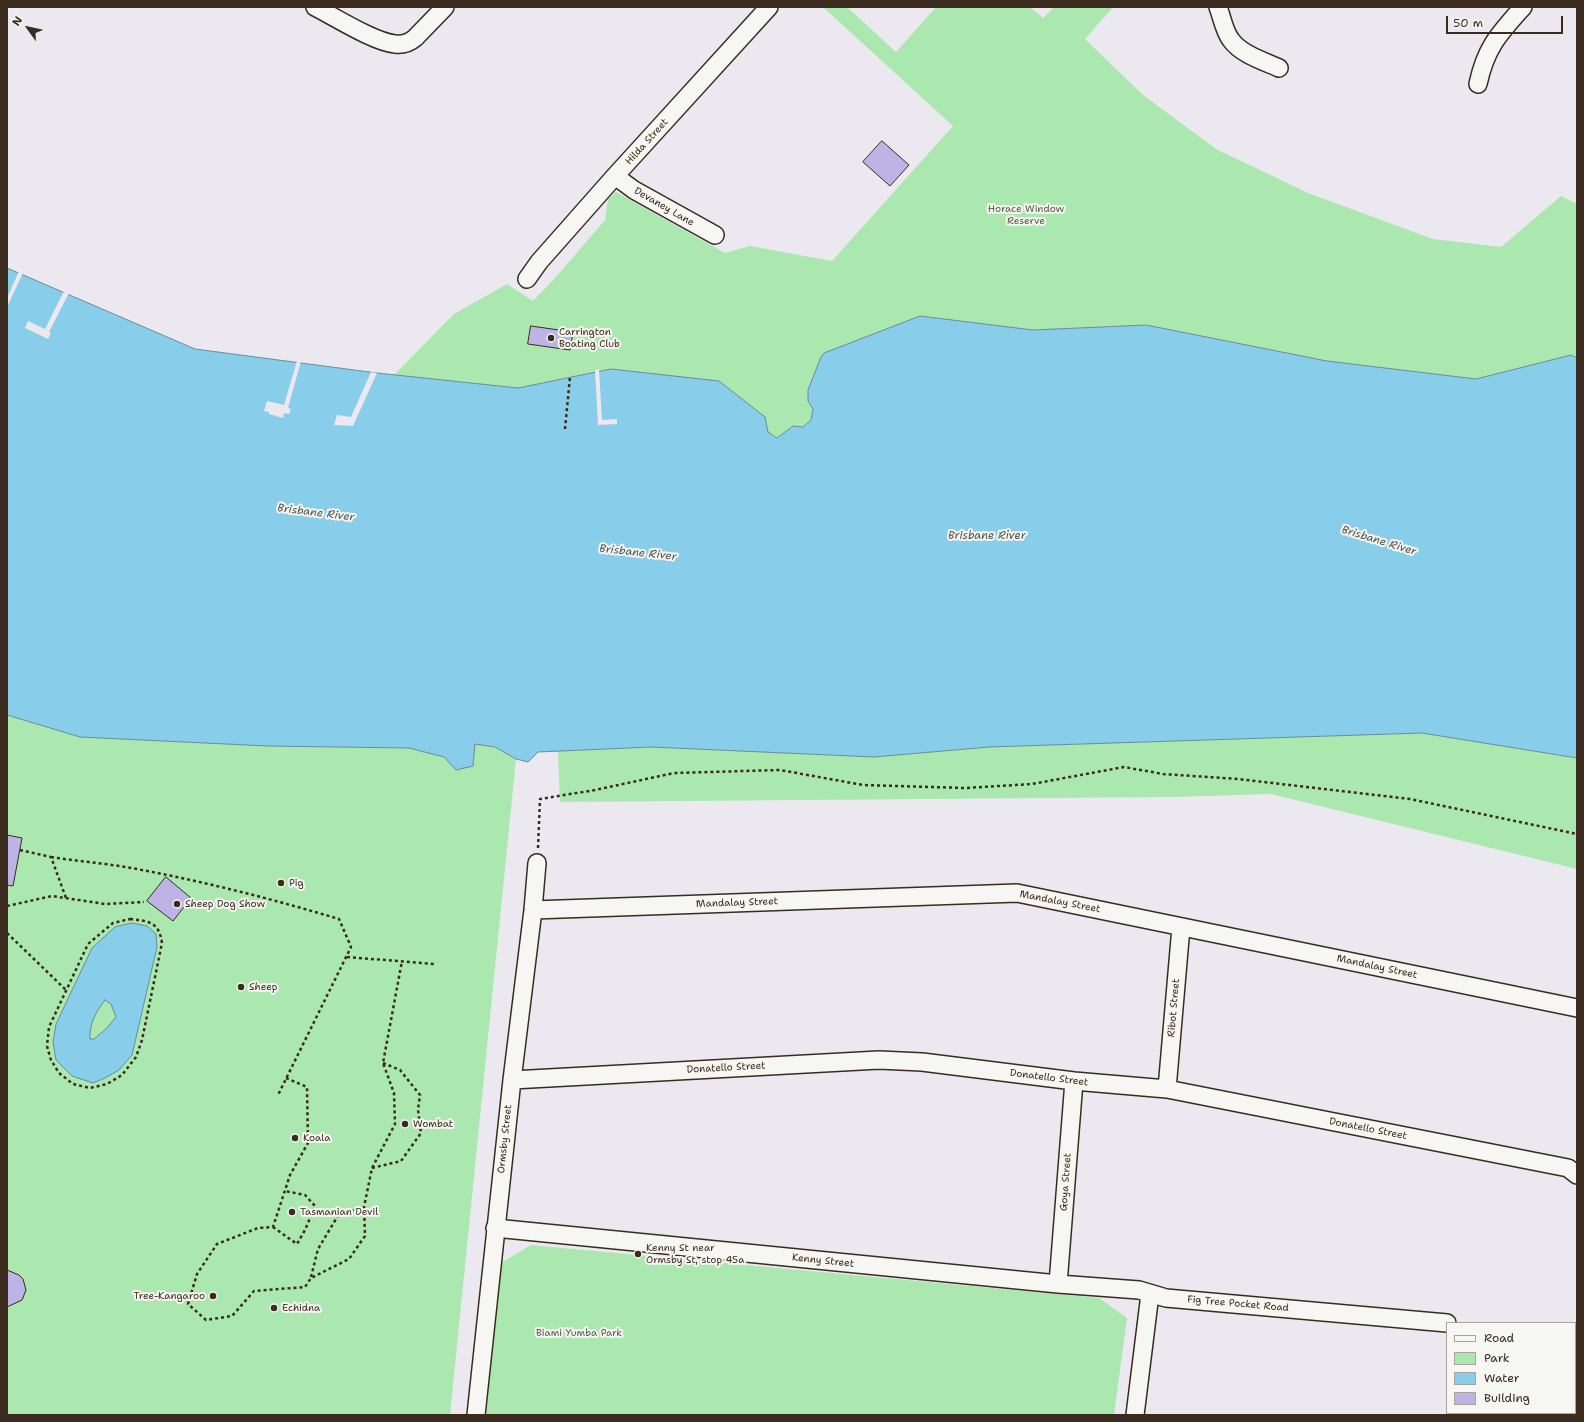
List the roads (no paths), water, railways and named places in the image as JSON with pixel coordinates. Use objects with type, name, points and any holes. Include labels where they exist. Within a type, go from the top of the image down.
[{"type":"street","points":[[315,7],[379,40],[400,45],[410,42],[416,38],[445,7]]},
{"type":"street","name":"Hilda Street","points":[[527,279],[539,262],[769,7]]},
{"type":"street","points":[[1218,7],[1227,34],[1231,40],[1247,53],[1279,68]]},
{"type":"street","points":[[1478,84],[1484,60],[1492,44],[1523,7]]},
{"type":"street","name":"Devaney Lane","points":[[616,176],[634,190],[715,235]]},
{"type":"street","name":"Ormsby Street","points":[[476,1415],[537,863]]},
{"type":"street","name":"Mandalay Street","points":[[533,910],[1017,893],[1577,1008]]},
{"type":"street","name":"Ribot Street","points":[[1167,1089],[1181,926]]},
{"type":"street","name":"Donatello Street","points":[[512,1080],[879,1060],[922,1062],[1074,1081],[1167,1089],[1568,1168],[1577,1175]]},
{"type":"street","name":"Goya Street","points":[[1058,1284],[1074,1081]]},
{"type":"street","name":"Kenny Street","points":[[496,1228],[1058,1284],[1139,1290],[1150,1294]]},
{"type":"street","points":[[1135,1415],[1150,1294]]},
{"type":"street","name":"Fig Tree Pocket Road","points":[[1150,1294],[1166,1298],[1446,1323]]},
{"type":"water","name":"Brisbane River","points":[[7,268],[195,349],[377,373],[518,388],[611,369],[719,381],[765,417],[768,432],[777,438],[793,426],[803,427],[811,420],[813,409],[808,401],[808,390],[824,353],[920,316],[1033,330],[1146,325],[1327,361],[1476,379],[1571,355],[1577,358],[1577,758],[1422,733],[989,747],[874,757],[651,747],[538,752],[528,762],[516,759],[495,747],[475,744],[473,766],[456,770],[444,757],[409,748],[267,746],[80,737],[7,715]]},
{"type":"water","points":[[132,923],[147,926],[156,934],[157,947],[132,1055],[119,1070],[93,1083],[72,1076],[56,1060],[53,1042],[56,1024],[92,948],[115,927]],"holes":[[[105,1000],[111,1004],[116,1017],[106,1029],[94,1039],[90,1039],[92,1023],[99,1009]]]},
{"type":"place","name":"Carrington Boating Club","points":[[551,338]]},
{"type":"place","name":"Pig","points":[[281,883]]},
{"type":"place","name":"Sheep Dog Show","points":[[177,904]]},
{"type":"place","name":"Sheep","points":[[241,987]]},
{"type":"place","name":"Wombat","points":[[405,1124]]},
{"type":"place","name":"Koala","points":[[295,1138]]},
{"type":"place","name":"Tasmanian Devil","points":[[292,1212]]},
{"type":"place","name":"Kenny St near Ormsby St, stop 45a","points":[[638,1254]]},
{"type":"place","name":"Tree-Kangaroo","points":[[213,1296]]},
{"type":"place","name":"Echidna","points":[[274,1308]]},
{"type":"park label","name":"Horace Window Reserve","points":[[1026,214]]},
{"type":"park label","name":"Biami Yumba Park","points":[[579,1333]]}]
